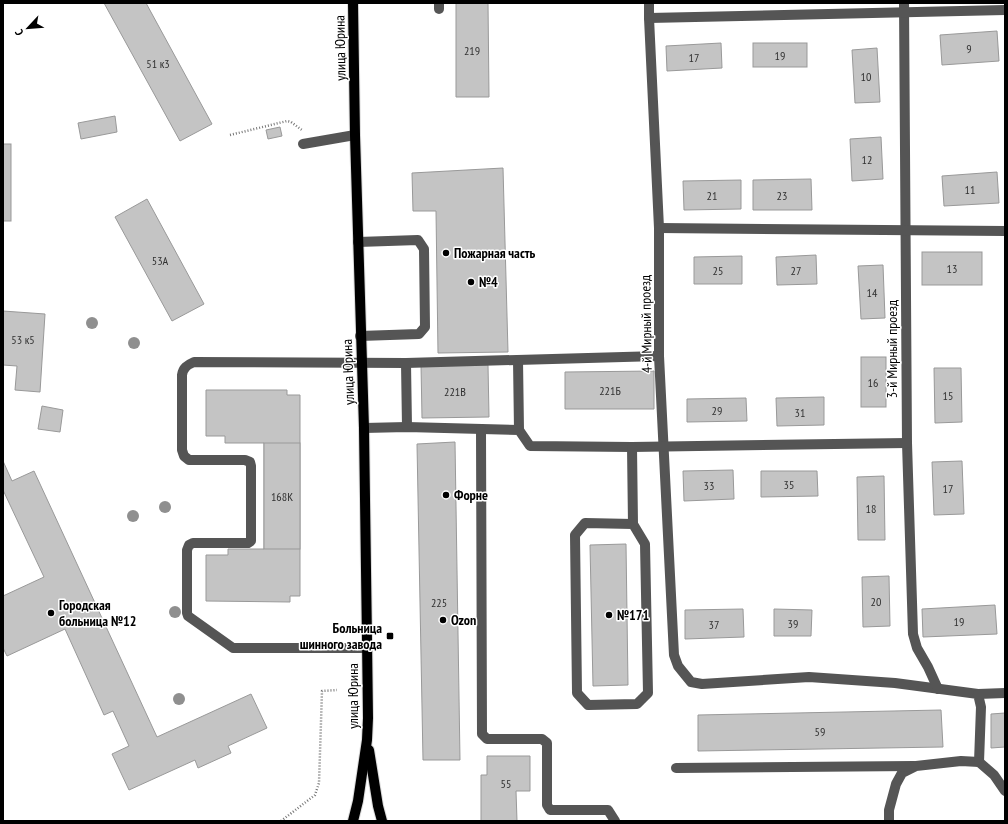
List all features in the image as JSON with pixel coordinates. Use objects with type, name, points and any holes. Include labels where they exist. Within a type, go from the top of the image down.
[{"type":"main road","name":"улица Юрина","points":[[353,3],[360,336],[364,428],[368,740],[378,806],[382,821]]},
{"type":"main road","name":"улица Юрина","points":[[353,821],[358,801],[368,740]]},
{"type":"street","name":"4-й Мирный проезд","points":[[649,3],[660,228],[659,356],[673,644],[674,655],[678,666],[691,682],[702,684],[809,677],[895,683],[978,694],[1005,693]]},
{"type":"street","points":[[649,18],[905,8],[1005,10]]},
{"type":"street","name":"3-й Мирный проезд","points":[[905,8],[907,444],[913,634],[917,648],[938,688]]},
{"type":"street","points":[[303,144],[355,135]]},
{"type":"street","points":[[660,228],[1005,231]]},
{"type":"street","points":[[358,242],[418,240],[424,249],[425,327],[419,334],[360,336]]},
{"type":"street","points":[[367,648],[233,648],[188,616],[187,550],[189,545],[193,543],[249,543],[251,541],[251,466],[250,462],[246,460],[189,460],[184,456],[182,450],[182,375],[185,367],[194,362],[406,362],[659,356]]},
{"type":"street","points":[[518,360],[519,430],[530,446],[664,447],[907,444]]},
{"type":"street","points":[[406,362],[407,427]]},
{"type":"street","points":[[364,428],[407,427],[519,430]]},
{"type":"street","points":[[481,429],[482,734],[487,739],[542,739],[547,744],[547,805],[550,810],[608,810],[615,821]]},
{"type":"street","points":[[632,447],[634,524],[645,544],[648,693],[637,704],[588,705],[577,694],[575,536],[585,523],[634,524]]},
{"type":"street","points":[[978,694],[981,707],[979,762]]},
{"type":"street","points":[[676,768],[916,766],[979,762],[994,775],[1005,791]]},
{"type":"street","points":[[888,821],[889,810],[896,784],[902,773],[916,766]]},
{"type":"path","points":[[230,135],[287,121],[303,130]]},
{"type":"path","points":[[281,821],[315,795],[319,783],[322,691],[337,690]]},
{"type":"building","points":[[104,3],[146,3],[212,124],[180,141]]},
{"type":"building","points":[[456,3],[488,3],[489,97],[456,97]]},
{"type":"building","points":[[997,31],[999,61],[942,65],[940,35]]},
{"type":"building","points":[[721,43],[722,68],[667,71],[666,46]]},
{"type":"building","points":[[753,43],[807,43],[807,67],[753,67]]},
{"type":"building","points":[[877,48],[880,102],[855,103],[852,50]]},
{"type":"building","points":[[115,116],[117,132],[81,139],[78,123]]},
{"type":"building","points":[[280,127],[282,136],[268,139],[266,130]]},
{"type":"building","points":[[881,137],[883,179],[852,181],[850,139]]},
{"type":"building","points":[[3,144],[11,144],[11,221],[3,221]]},
{"type":"building","name":"№4","points":[[503,168],[508,352],[438,353],[436,211],[413,211],[412,173]]},
{"type":"building","points":[[997,172],[999,203],[944,206],[942,176]]},
{"type":"building","points":[[811,179],[812,210],[753,210],[753,180]]},
{"type":"building","points":[[741,180],[741,209],[684,210],[683,181]]},
{"type":"building","points":[[147,199],[204,304],[172,321],[115,217]]},
{"type":"building","points":[[922,252],[982,252],[982,285],[922,285]]},
{"type":"building","points":[[816,255],[817,284],[777,285],[776,257]]},
{"type":"building","points":[[742,256],[742,284],[694,284],[694,257]]},
{"type":"building","points":[[883,265],[885,318],[861,319],[858,266]]},
{"type":"building","points":[[3,311],[45,314],[40,392],[15,390],[17,366],[3,365]]},
{"type":"building","points":[[861,357],[886,357],[886,407],[861,407]]},
{"type":"building","points":[[421,365],[488,365],[489,417],[422,418]]},
{"type":"building","points":[[934,368],[961,368],[962,422],[935,423]]},
{"type":"building","points":[[654,371],[654,409],[565,409],[565,372]]},
{"type":"building","points":[[206,390],[287,390],[287,395],[300,395],[300,596],[290,596],[290,602],[206,601],[206,555],[228,555],[228,549],[264,549],[264,443],[225,443],[225,436],[206,436]]},
{"type":"building","points":[[824,397],[824,425],[777,426],[776,398]]},
{"type":"building","points":[[746,398],[747,421],[687,422],[687,399]]},
{"type":"building","points":[[42,406],[63,410],[60,432],[38,429]]},
{"type":"building","points":[[455,442],[460,760],[423,760],[417,444]]},
{"type":"building","points":[[264,443],[300,443],[300,549],[264,549]]},
{"type":"building","name":"Городская больница №12","points":[[3,461],[12,481],[34,471],[157,737],[251,694],[267,728],[228,746],[231,753],[198,768],[195,760],[129,790],[112,754],[129,746],[113,711],[104,715],[65,629],[7,656],[3,648],[3,596],[44,577],[3,490]]},
{"type":"building","points":[[962,461],[964,514],[934,515],[932,462]]},
{"type":"building","points":[[733,470],[734,499],[684,501],[683,471]]},
{"type":"building","points":[[761,471],[817,471],[818,496],[761,497]]},
{"type":"building","points":[[884,476],[885,540],[858,540],[857,477]]},
{"type":"building","name":"№171","points":[[626,544],[628,685],[593,686],[590,545]]},
{"type":"building","points":[[889,576],[890,626],[863,627],[862,577]]},
{"type":"building","points":[[995,605],[997,634],[923,637],[922,609]]},
{"type":"building","points":[[743,609],[744,637],[685,639],[685,610]]},
{"type":"building","points":[[774,609],[812,610],[811,636],[774,636]]},
{"type":"building","points":[[941,710],[943,747],[698,751],[698,715]]},
{"type":"building","points":[[1005,713],[1005,747],[991,748],[991,714]]},
{"type":"building","points":[[487,756],[530,756],[530,791],[516,791],[517,821],[481,821],[481,775],[487,775]]},
{"type":"place","name":"Пожарная часть","points":[[446,253]]},
{"type":"place","name":"№4","points":[[471,282]]},
{"type":"place","name":"Форне","points":[[446,495]]},
{"type":"place","name":"Городская больница №12","points":[[51,613]]},
{"type":"place","name":"№171","points":[[609,615]]},
{"type":"place","name":"Ozon","points":[[443,620]]},
{"type":"place","name":"Больница шинного завода","points":[[390,636]]}]
